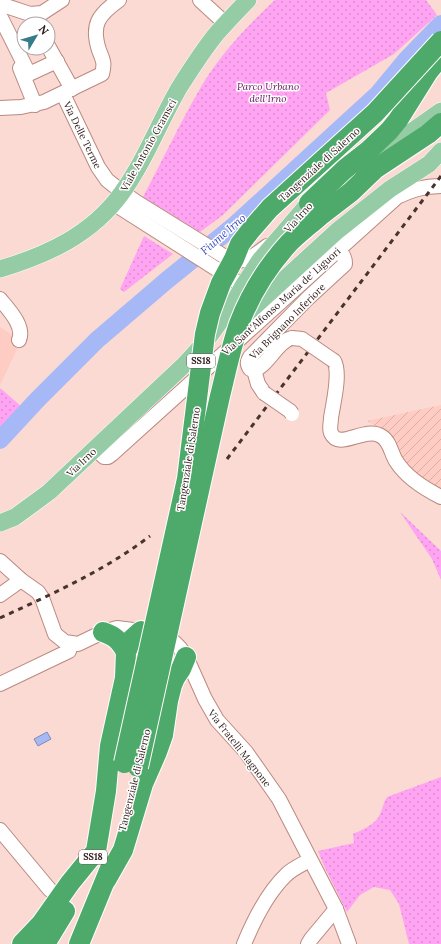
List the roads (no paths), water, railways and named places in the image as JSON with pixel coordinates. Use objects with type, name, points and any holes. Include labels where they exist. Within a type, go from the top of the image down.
[{"type":"highway","name":"Tangenziale di Salerno","points":[[79,944],[106,880],[117,848],[131,765],[186,479],[205,334],[210,314],[221,283],[240,244],[263,216],[375,113],[441,41]]},
{"type":"highway","points":[[315,209],[340,173],[368,151],[389,131],[441,56]]},
{"type":"highway","name":"SS18","points":[[315,209],[351,192],[375,169],[428,134],[441,123]]},
{"type":"highway","points":[[315,209],[418,156],[441,137]]},
{"type":"highway","name":"Tangenziale di Salerno","points":[[45,944],[69,904],[96,852],[114,803],[131,765],[220,396],[240,324],[253,294],[264,276],[315,209]]},
{"type":"highway","points":[[22,944],[42,924],[70,882],[96,852],[106,791],[110,746],[125,678],[126,652],[132,639],[141,631]]},
{"type":"highway","points":[[103,632],[112,635],[121,643],[126,652]]},
{"type":"highway","points":[[106,880],[123,850],[143,784],[163,735],[168,701],[174,678],[182,669],[186,657]]},
{"type":"highway","points":[[174,678],[194,675]]},
{"type":"main road","name":"Viale Antonio Gramsci","points":[[0,269],[59,247],[88,227],[118,198],[145,153],[179,89],[204,50],[248,0]]},
{"type":"main road","name":"Via Irno","points":[[0,523],[15,517],[49,492],[184,365],[206,341],[234,302],[260,260],[287,230],[315,209],[347,179],[371,160],[441,111]]},
{"type":"main road","name":"Via Irno","points":[[206,341],[234,326],[337,231],[390,189],[429,164],[441,151]]},
{"type":"main road","points":[[287,230],[285,233],[284,242],[289,250],[302,256],[311,255]]},
{"type":"street","points":[[38,16],[62,0]]},
{"type":"street","points":[[0,108],[21,107],[44,102],[102,74],[104,65],[95,37],[99,17],[118,0]]},
{"type":"street","points":[[200,0],[226,24]]},
{"type":"street","points":[[0,16],[16,17]]},
{"type":"street","points":[[0,16],[29,74],[57,61]]},
{"type":"street","points":[[0,16],[35,104]]},
{"type":"street","name":"Via Delle Terme","points":[[54,56],[102,174],[118,198],[134,208]]},
{"type":"street","name":"Via Sant'Alfonso Maria de' Liguori","points":[[95,448],[104,457],[108,457],[112,454],[189,384],[207,370],[252,326],[397,197],[411,190],[427,186],[441,186]]},
{"type":"street","points":[[134,208],[225,258],[235,261],[246,260],[287,230]]},
{"type":"street","points":[[134,208],[243,286],[256,293],[275,289]]},
{"type":"street","name":"Via Brignano Inferiore","points":[[336,252],[344,257],[345,264],[308,298],[250,356],[247,361],[248,366],[250,370],[254,370],[262,366],[286,340],[292,338],[302,339],[334,361],[337,373],[330,428],[334,437],[337,440],[342,440],[370,432],[383,437],[389,444],[396,461],[406,472],[414,480],[441,497]]},
{"type":"street","points":[[223,273],[234,293],[234,302]]},
{"type":"street","points":[[0,298],[13,315],[20,329],[21,334],[19,340]]},
{"type":"street","points":[[254,370],[258,384],[264,393],[290,411],[292,418]]},
{"type":"street","points":[[0,561],[21,580],[36,590],[42,598],[55,634],[64,642],[71,644],[69,651],[0,684]]},
{"type":"street","points":[[0,595],[21,580]]},
{"type":"street","name":"Via Fratelli Magnone","points":[[71,644],[78,644],[103,632],[117,628],[141,631],[174,642],[186,657],[205,700],[217,720],[246,752],[271,787],[336,909],[349,944]]},
{"type":"street","points":[[0,830],[50,890]]},
{"type":"street","points":[[244,944],[251,927],[264,904],[283,879],[289,873],[310,860]]},
{"type":"street","points":[[308,944],[311,938],[336,909]]},
{"type":"water","points":[[47,732],[51,739],[38,746],[34,739]]},
{"type":"waterway","name":"Fiume Irno","points":[[0,440],[38,399],[97,340],[235,225],[378,94],[407,59],[441,24]]},
{"type":"railway","points":[[227,459],[441,176]]},
{"type":"railway","points":[[0,618],[58,591],[96,571],[150,536]]},
{"type":"park label","name":"Parco Urbano dell'Irno","points":[[268,92]]}]
